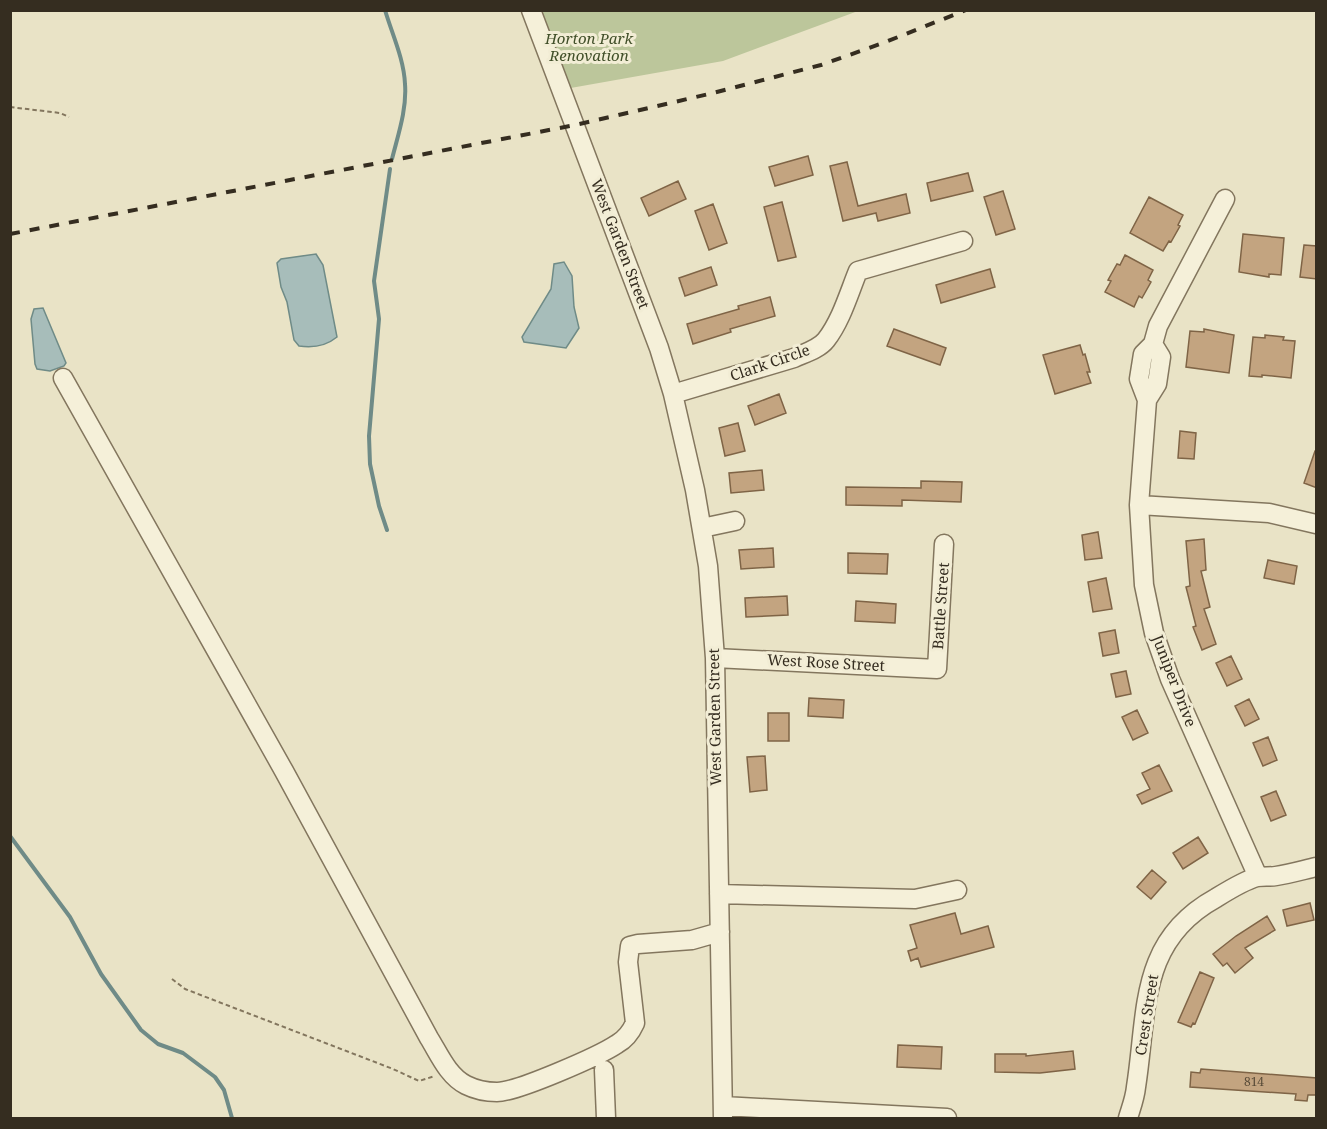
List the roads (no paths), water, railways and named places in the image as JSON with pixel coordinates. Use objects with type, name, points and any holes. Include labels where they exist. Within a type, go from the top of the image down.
[{"type":"street","name":"West Garden Street","points":[[531,10],[647,316],[673,394],[702,528],[708,566],[715,658],[723,1112],[947,1119]]},
{"type":"street","name":"Juniper Drive","points":[[1225,199],[1158,326],[1153,344],[1161,357],[1157,384],[1147,400],[1139,505],[1144,585],[1154,633],[1170,679],[1258,877]]},
{"type":"street","name":"Clark Circle","points":[[673,394],[794,358],[813,350],[826,341],[858,271],[963,241]]},
{"type":"street","points":[[63,378],[284,771],[447,1068],[465,1085],[498,1092],[514,1089],[620,1043],[631,1032],[634,1023],[628,962],[630,946],[692,940],[720,932]]},
{"type":"street","points":[[1139,505],[1269,513],[1317,524]]},
{"type":"street","points":[[702,528],[735,521]]},
{"type":"street","name":"Battle Street","points":[[937,669],[944,544]]},
{"type":"street","name":"West Rose Street","points":[[715,658],[937,669]]},
{"type":"street","name":"Crest Street","points":[[1128,1119],[1136,1089],[1144,1009],[1156,962],[1164,945],[1177,927],[1191,914],[1239,885],[1258,877],[1317,867]]},
{"type":"street","points":[[719,894],[915,899],[957,890]]},
{"type":"street","points":[[604,1070],[606,1119]]},
{"type":"water","points":[[316,254],[323,265],[337,337],[319,346],[299,346],[294,340],[277,263],[281,259]]},
{"type":"water","points":[[564,262],[572,276],[574,307],[579,328],[566,348],[524,342],[522,337],[551,289],[554,264]]},
{"type":"water","points":[[43,308],[66,363],[50,371],[37,369],[35,364],[31,319],[34,309]]},
{"type":"waterway","points":[[385,10],[400,56],[405,84],[403,112],[392,159]]},
{"type":"waterway","points":[[387,530],[370,464],[369,436],[379,319],[374,281],[390,169]]},
{"type":"waterway","points":[[10,836],[70,917],[101,974],[141,1030],[158,1044],[183,1053],[215,1077],[224,1090],[232,1118]]},
{"type":"railway","points":[[10,234],[575,125],[709,94],[821,65],[966,10]]},
{"type":"park label","name":"Horton Park Renovation","points":[[589,48]]}]
